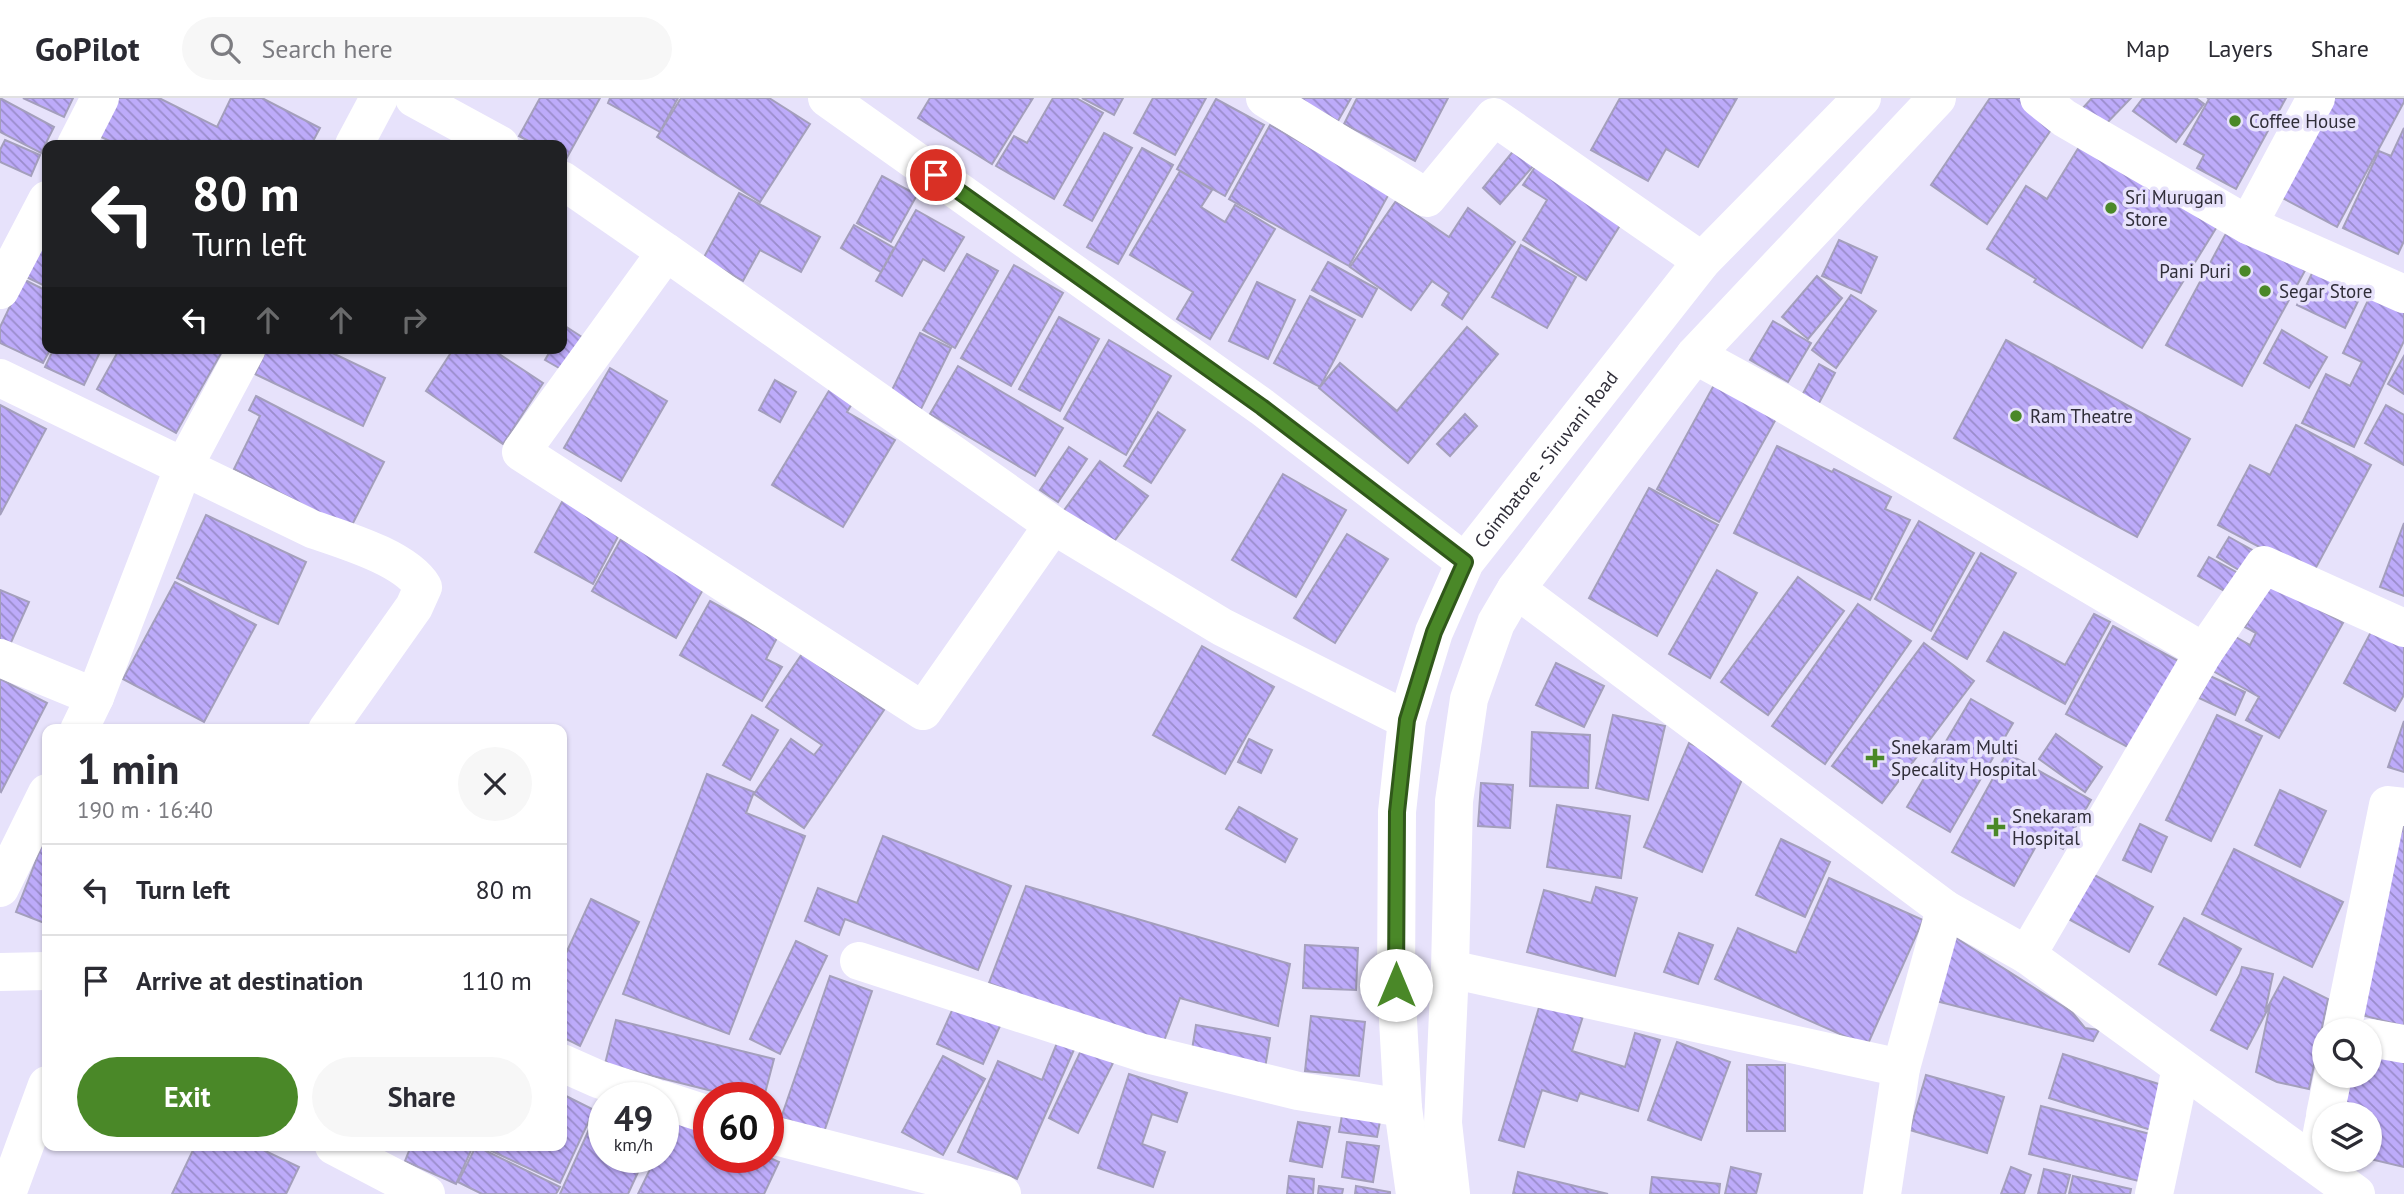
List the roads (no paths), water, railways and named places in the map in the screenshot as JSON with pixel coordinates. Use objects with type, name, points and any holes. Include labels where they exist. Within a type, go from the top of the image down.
[{"type":"street","points":[[79,140],[100,98]]},
{"type":"street","points":[[357,140],[379,98]]},
{"type":"street","points":[[414,98],[491,140]]},
{"type":"street","points":[[827,98],[1262,407],[1465,562]]},
{"type":"street","points":[[1265,98],[1427,198],[1498,108],[1702,261]]},
{"type":"street","name":"Coimbatore - Siruvani Road","points":[[1415,1194],[1403,1108],[1396,985],[1397,812],[1407,720],[1434,632],[1465,562],[1702,261],[1861,98]]},
{"type":"street","points":[[1451,1194],[1443,1123],[1454,801],[1469,699],[1496,623],[1516,589],[1695,355],[1937,98]]},
{"type":"street","points":[[2039,98],[2064,118],[2248,225],[2404,294]]},
{"type":"street","points":[[2248,225],[2316,98]]},
{"type":"street","points":[[567,183],[1053,525],[1222,627],[1407,720]]},
{"type":"street","points":[[0,290],[42,210]]},
{"type":"street","points":[[666,252],[521,452],[923,711],[1053,525]]},
{"type":"street","points":[[0,658],[87,713],[184,466],[244,354]]},
{"type":"street","points":[[1695,355],[1781,402],[2204,652]]},
{"type":"street","points":[[0,378],[312,530],[357,544],[416,575],[423,587],[414,607],[331,724]]},
{"type":"street","points":[[2027,955],[2204,652],[2264,565],[2404,628]]},
{"type":"street","points":[[1516,589],[1945,909],[2027,955],[2312,1161]]},
{"type":"street","points":[[0,888],[42,803]]},
{"type":"street","points":[[2345,1018],[2388,805],[2404,807]]},
{"type":"street","points":[[1882,1194],[1901,1068],[1945,909]]},
{"type":"street","points":[[859,961],[1143,1053],[1298,1091],[1403,1108]]},
{"type":"street","points":[[1450,969],[1901,1068]]},
{"type":"street","points":[[0,972],[42,971]]},
{"type":"street","points":[[2382,1040],[2404,1044]]},
{"type":"street","points":[[567,1065],[606,1082]]},
{"type":"street","points":[[2154,1194],[2181,1068]]},
{"type":"street","points":[[7,1194],[42,1099]]},
{"type":"street","points":[[784,1138],[1002,1194]]},
{"type":"street","points":[[356,1151],[373,1155],[426,1194]]},
{"type":"street","points":[[2327,1172],[2356,1194]]},
{"type":"place","name":"Coffee House","points":[[2235,121]]},
{"type":"place","name":"Sri Murugan Store","points":[[2111,208]]},
{"type":"place","name":"Pani Puri","points":[[2245,271]]},
{"type":"place","name":"Segar Store","points":[[2265,291]]},
{"type":"place","name":"Ram Theatre","points":[[2016,416]]},
{"type":"place","name":"Snekaram Multi Specality Hospital","points":[[1875,758]]},
{"type":"place","name":"Snekaram Hospital","points":[[1996,827]]}]
